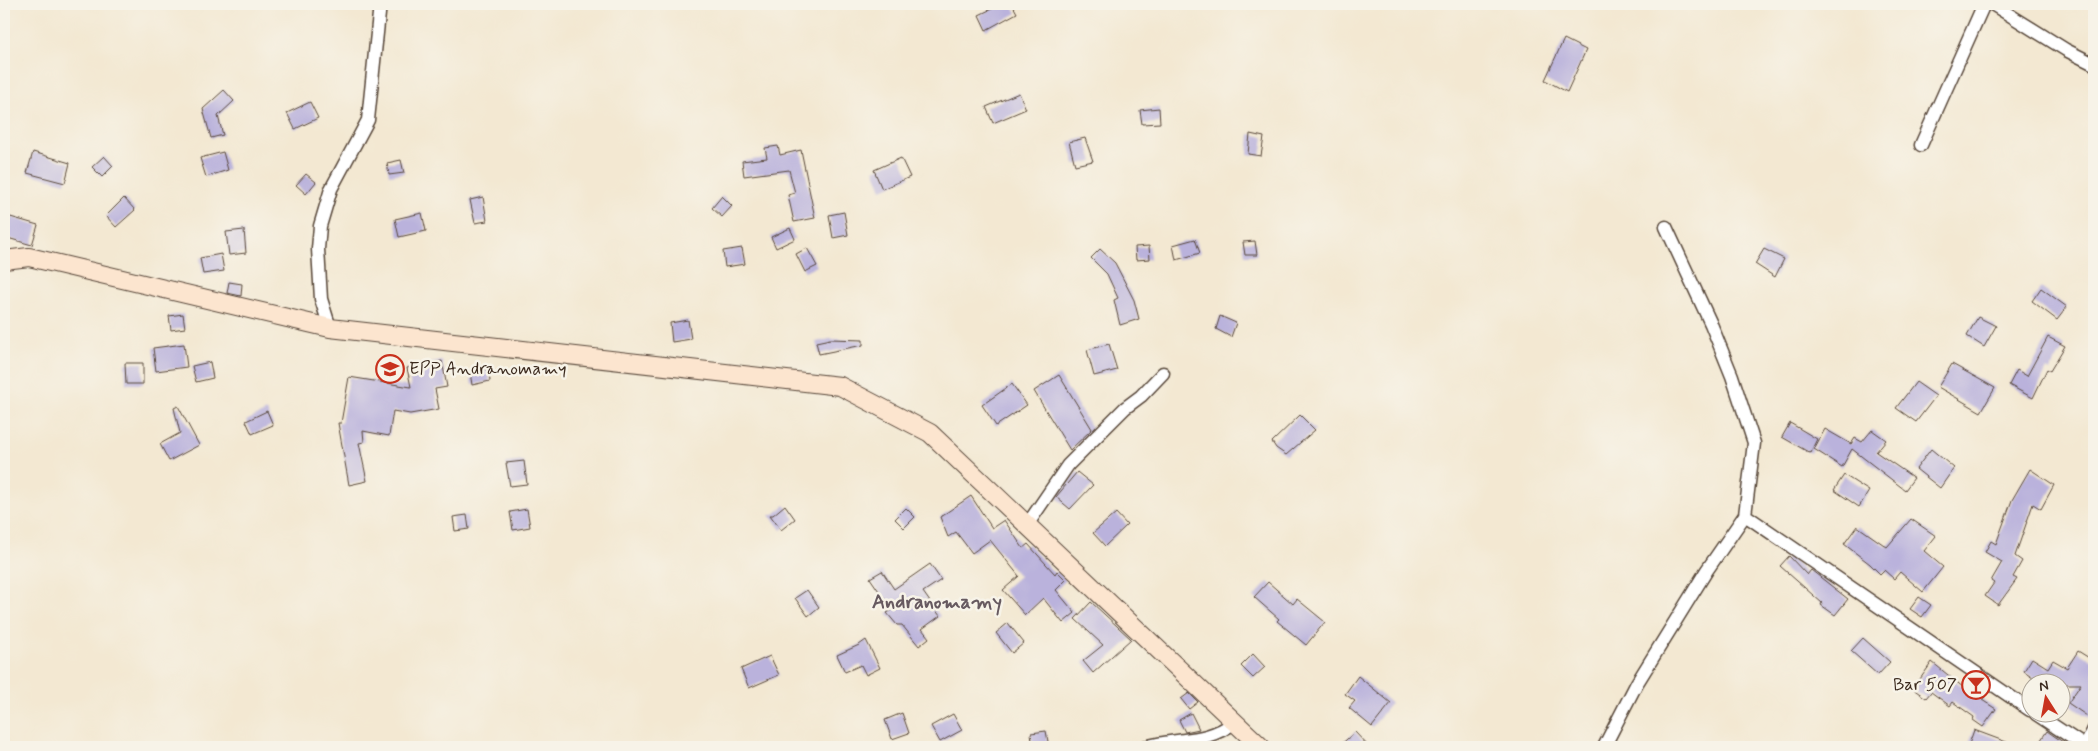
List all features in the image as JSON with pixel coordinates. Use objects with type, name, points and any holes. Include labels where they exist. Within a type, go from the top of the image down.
[{"type":"main road","points":[[4,260],[29,257],[330,328],[840,386],[930,433],[1261,747]]},
{"type":"street","points":[[330,328],[321,298],[318,249],[320,226],[331,189],[368,120],[380,4]]},
{"type":"street","points":[[1921,145],[1984,4]]},
{"type":"street","points":[[1992,4],[2066,50],[2094,64]]},
{"type":"street","points":[[1604,747],[1637,683],[1707,570],[1745,515],[1754,443],[1732,376],[1699,297],[1666,227]]},
{"type":"street","points":[[1027,525],[1068,465],[1125,408],[1141,396],[1164,373]]},
{"type":"street","points":[[1745,515],[2020,703]]},
{"type":"street","points":[[1145,747],[1166,742],[1212,736],[1235,722]]},
{"type":"street","points":[[2051,724],[2085,747],[2094,729]]},
{"type":"building","points":[[1002,4],[1012,4],[1017,13],[986,30],[979,15]]},
{"type":"building","points":[[1564,39],[1586,50],[1567,92],[1545,80]]},
{"type":"building","points":[[224,90],[234,101],[218,116],[223,135],[211,138],[203,109]]},
{"type":"building","points":[[1019,93],[1026,109],[993,123],[986,107]]},
{"type":"building","points":[[310,102],[318,118],[295,129],[287,113]]},
{"type":"building","points":[[1159,108],[1160,123],[1142,124],[1140,110]]},
{"type":"building","points":[[1250,134],[1264,137],[1261,156],[1248,154]]},
{"type":"building","points":[[1085,138],[1093,161],[1075,165],[1069,142]]},
{"type":"building","points":[[778,146],[780,155],[801,150],[815,218],[794,222],[788,195],[795,193],[789,170],[744,176],[742,161],[767,158],[765,148]]},
{"type":"building","points":[[33,152],[70,163],[65,183],[27,173]]},
{"type":"building","points":[[223,152],[228,170],[206,177],[200,158]]},
{"type":"building","points":[[104,156],[113,166],[102,177],[92,167]]},
{"type":"building","points":[[901,158],[910,177],[882,189],[874,170]]},
{"type":"building","points":[[401,160],[404,173],[389,175],[387,163]]},
{"type":"building","points":[[306,174],[316,182],[306,194],[296,185]]},
{"type":"building","points":[[722,196],[732,206],[722,217],[712,208]]},
{"type":"building","points":[[483,197],[487,221],[475,223],[470,200]]},
{"type":"building","points":[[124,198],[135,210],[116,227],[106,216]]},
{"type":"building","points":[[844,212],[848,235],[833,238],[829,215]]},
{"type":"building","points":[[422,213],[426,231],[399,237],[395,219]]},
{"type":"building","points":[[7,216],[38,225],[32,245],[4,237]]},
{"type":"building","points":[[790,228],[795,239],[776,248],[771,237]]},
{"type":"building","points":[[244,230],[246,253],[229,255],[226,232]]},
{"type":"building","points":[[1195,239],[1200,253],[1176,260],[1173,245]]},
{"type":"building","points":[[1255,241],[1257,255],[1245,255],[1243,242]]},
{"type":"building","points":[[1149,246],[1150,259],[1136,260],[1135,247]]},
{"type":"building","points":[[742,248],[745,264],[725,267],[723,251]]},
{"type":"building","points":[[807,248],[817,266],[805,272],[796,254]]},
{"type":"building","points":[[1100,249],[1115,263],[1134,300],[1139,319],[1120,325],[1114,300],[1118,298],[1107,274],[1091,258]]},
{"type":"building","points":[[1764,249],[1784,259],[1775,277],[1755,264]]},
{"type":"building","points":[[221,254],[224,271],[203,274],[200,258]]},
{"type":"building","points":[[229,282],[242,284],[241,296],[227,293]]},
{"type":"building","points":[[2041,288],[2067,307],[2057,320],[2032,301]]},
{"type":"building","points":[[183,314],[185,328],[171,330],[169,316]]},
{"type":"building","points":[[1220,316],[1236,323],[1231,337],[1216,329]]},
{"type":"building","points":[[1978,317],[1996,326],[1984,347],[1967,336]]},
{"type":"building","points":[[688,320],[691,339],[672,342],[670,323]]},
{"type":"building","points":[[2048,337],[2065,346],[2050,371],[2047,369],[2033,398],[2009,385],[2017,370],[2027,376]]},
{"type":"building","points":[[830,339],[863,340],[863,345],[819,354],[816,342]]},
{"type":"building","points":[[184,344],[187,367],[156,371],[153,348]]},
{"type":"building","points":[[1109,344],[1117,370],[1094,376],[1087,350]]},
{"type":"building","points":[[442,361],[447,387],[435,389],[439,409],[410,414],[393,411],[389,436],[363,431],[364,442],[359,443],[367,481],[349,485],[338,423],[341,423],[349,377],[411,387],[407,368]]},
{"type":"building","points":[[210,362],[213,378],[196,382],[192,366]]},
{"type":"building","points":[[125,363],[143,363],[143,384],[126,384]]},
{"type":"building","points":[[1952,364],[1995,388],[1981,412],[1938,387]]},
{"type":"building","points":[[488,369],[490,381],[472,385],[470,372]]},
{"type":"building","points":[[1059,375],[1092,429],[1070,450],[1034,391]]},
{"type":"building","points":[[1916,382],[1936,396],[1916,422],[1896,408]]},
{"type":"building","points":[[1012,384],[1027,405],[996,426],[982,405]]},
{"type":"building","points":[[178,406],[199,445],[169,461],[160,444],[180,433],[174,408]]},
{"type":"building","points":[[267,411],[273,425],[252,434],[246,421]]},
{"type":"building","points":[[1300,415],[1315,430],[1286,455],[1276,448],[1272,442]]},
{"type":"building","points":[[1790,423],[1817,439],[1810,453],[1782,437]]},
{"type":"building","points":[[1825,429],[1851,444],[1855,438],[1862,442],[1872,430],[1886,440],[1876,452],[1914,478],[1905,490],[1852,449],[1842,467],[1814,449]]},
{"type":"building","points":[[1931,449],[1954,468],[1940,488],[1916,469]]},
{"type":"building","points":[[524,461],[527,484],[510,486],[506,463]]},
{"type":"building","points":[[2030,469],[2054,485],[2041,509],[2033,504],[2015,556],[2022,561],[2013,577],[2017,579],[1998,605],[1985,596],[1994,583],[1991,581],[2002,562],[1985,552],[1991,541],[1996,544],[2012,500]]},
{"type":"building","points":[[1077,472],[1093,485],[1070,509],[1056,497]]},
{"type":"building","points":[[1844,475],[1869,491],[1859,507],[1834,490]]},
{"type":"building","points":[[971,496],[992,528],[1004,520],[1023,548],[1028,544],[1055,574],[1057,571],[1066,580],[1056,590],[1075,613],[1063,623],[1043,598],[1025,615],[1003,590],[1019,576],[990,540],[972,553],[956,532],[948,537],[940,517]]},
{"type":"building","points":[[785,505],[795,519],[781,530],[770,515],[773,515]]},
{"type":"building","points":[[906,508],[915,517],[904,528],[895,519]]},
{"type":"building","points":[[527,509],[530,527],[513,530],[510,512]]},
{"type":"building","points":[[1116,513],[1127,525],[1105,546],[1093,533]]},
{"type":"building","points":[[467,515],[469,529],[455,531],[453,517]]},
{"type":"building","points":[[1911,519],[1936,536],[1924,551],[1943,567],[1923,592],[1900,572],[1894,579],[1884,570],[1880,574],[1844,544],[1857,526],[1887,547]]},
{"type":"building","points":[[1789,556],[1807,575],[1811,570],[1848,599],[1835,615],[1821,605],[1822,603],[1780,566]]},
{"type":"building","points":[[930,564],[941,580],[923,592],[940,616],[922,629],[929,638],[919,646],[902,625],[897,625],[887,613],[892,610],[870,578],[882,571],[894,589]]},
{"type":"building","points":[[1268,582],[1293,604],[1297,599],[1325,622],[1306,645],[1277,621],[1279,619],[1254,597]]},
{"type":"building","points":[[807,590],[819,607],[808,616],[795,598]]},
{"type":"building","points":[[1919,597],[1931,605],[1922,617],[1910,609]]},
{"type":"building","points":[[1091,602],[1131,639],[1093,673],[1083,661],[1103,645],[1075,619]]},
{"type":"building","points":[[1008,623],[1024,643],[1012,653],[996,633]]},
{"type":"building","points":[[1863,638],[1890,662],[1878,675],[1851,651]]},
{"type":"building","points":[[866,640],[880,668],[866,675],[861,665],[845,672],[837,655]]},
{"type":"building","points":[[2078,651],[2094,661],[2094,711],[2090,718],[2070,704],[2070,700],[2081,684],[2070,684],[2070,674],[2028,674],[2024,671],[2032,658],[2048,668],[2053,660],[2067,668]]},
{"type":"building","points":[[1253,654],[1265,667],[1253,678],[1241,666]]},
{"type":"building","points":[[770,656],[779,675],[749,688],[741,669]]},
{"type":"building","points":[[1932,662],[1969,692],[1972,688],[1985,697],[1982,700],[1996,709],[1983,727],[1973,720],[1974,717],[1953,702],[1950,706],[1931,692],[1926,698],[1913,689]]},
{"type":"building","points":[[1358,676],[1391,703],[1372,727],[1349,708],[1355,701],[1345,694]]},
{"type":"building","points":[[1189,693],[1198,702],[1189,709],[1181,699]]},
{"type":"building","points":[[902,713],[909,733],[892,739],[885,720]]},
{"type":"building","points":[[1191,713],[1199,729],[1185,732],[1179,720]]},
{"type":"building","points":[[953,714],[962,730],[940,742],[931,726]]},
{"type":"building","points":[[1974,730],[2017,746],[2017,747],[1968,747]]},
{"type":"building","points":[[1046,731],[1049,747],[1033,747],[1031,733]]},
{"type":"building","points":[[2047,731],[2070,747],[2036,747]]},
{"type":"building","points":[[1355,732],[1369,747],[1338,747]]},
{"type":"place","name":"EPP Andranomamy","points":[[390,369]]},
{"type":"place","name":"Bar 507","points":[[1976,685]]},
{"type":"district","name":"Andranomamy","points":[[937,602]]}]
